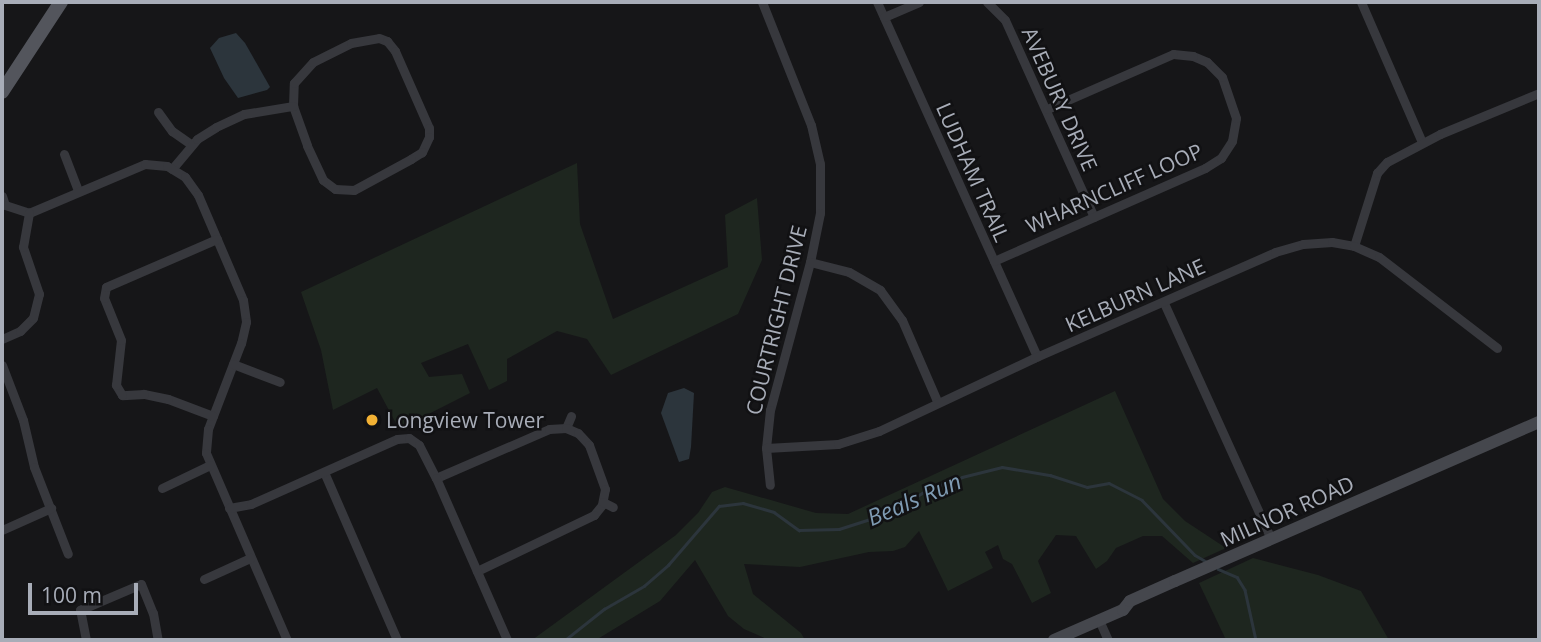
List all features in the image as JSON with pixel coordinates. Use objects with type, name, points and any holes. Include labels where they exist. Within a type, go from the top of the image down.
[{"type":"main road","points":[[2,92],[61,2]]},
{"type":"main road","name":"MILNOR ROAD","points":[[1054,640],[1123,610],[1130,601],[1539,422]]},
{"type":"street","name":"COURTRIGHT DRIVE","points":[[762,2],[811,125],[820,164],[820,213],[810,262],[770,410],[766,448],[770,485]]},
{"type":"street","name":"LUDHAM TRAIL","points":[[877,2],[1037,357]]},
{"type":"street","points":[[884,17],[919,2]]},
{"type":"street","name":"AVEBURY DRIVE","points":[[987,2],[1005,20],[1094,217]]},
{"type":"street","points":[[1361,2],[1422,142]]},
{"type":"street","points":[[379,38],[387,41],[395,51],[429,128],[429,136],[422,152],[411,159],[354,190],[335,189],[323,180],[293,106],[294,83],[313,62],[351,43],[379,38]]},
{"type":"street","name":"WHARNCLIFF LOOP","points":[[994,261],[1221,158],[1233,141],[1236,118],[1232,98],[1223,77],[1207,62],[1193,55],[1172,54],[1047,108]]},
{"type":"street","points":[[1354,246],[1377,173],[1401,152],[1538,96]]},
{"type":"street","points":[[172,169],[197,139],[244,114],[293,106]]},
{"type":"street","points":[[158,112],[173,131],[192,145]]},
{"type":"street","points":[[64,154],[78,191]]},
{"type":"street","points":[[2,196],[5,205],[29,213],[145,164],[172,169],[185,177],[198,195],[243,300],[246,322],[213,416],[206,453],[287,640]]},
{"type":"street","points":[[2,339],[20,331],[33,318],[39,294],[23,247],[29,213]]},
{"type":"street","points":[[213,416],[167,399],[144,394],[122,395],[116,385],[121,340],[104,298],[106,287],[217,239]]},
{"type":"street","name":"KELBURN LANE","points":[[766,448],[838,444],[879,432],[1037,357],[1275,252],[1303,244],[1332,242],[1354,246],[1379,257],[1497,348]]},
{"type":"street","points":[[810,262],[849,272],[880,290],[902,320],[938,403]]},
{"type":"street","points":[[1164,303],[1271,539]]},
{"type":"street","points":[[233,364],[280,382]]},
{"type":"street","points":[[2,365],[23,420],[34,467],[68,554]]},
{"type":"street","points":[[566,428],[571,416]]},
{"type":"street","points":[[436,478],[549,429],[566,428],[578,433],[589,445],[604,482],[603,502],[589,520],[477,571]]},
{"type":"street","points":[[229,508],[251,504],[397,439],[409,438],[419,445],[436,478],[507,640]]},
{"type":"street","points":[[162,488],[209,465]]},
{"type":"street","points":[[324,472],[397,640]]},
{"type":"street","points":[[603,502],[613,507]]},
{"type":"street","points":[[2,530],[51,508]]},
{"type":"street","points":[[204,579],[250,558]]},
{"type":"street","points":[[86,640],[80,610],[141,584],[153,613],[158,640]]},
{"type":"street","points":[[1100,620],[1108,640]]},
{"type":"shaded area","points":[[236,33],[245,43],[270,87],[238,98],[224,78],[210,48],[219,38]]},
{"type":"shaded area","points":[[577,163],[580,224],[613,319],[728,267],[725,215],[757,198],[762,260],[738,314],[611,375],[587,339],[557,331],[507,359],[507,381],[489,390],[468,344],[421,363],[429,377],[462,374],[470,393],[399,429],[377,388],[333,410],[321,350],[301,292]]},
{"type":"shaded area","points":[[684,388],[694,393],[691,447],[689,459],[679,462],[661,413],[668,393]]},
{"type":"shaded area","points":[[1115,391],[1163,499],[1185,521],[1226,548],[1193,563],[1162,536],[1143,536],[1116,548],[1107,561],[1096,569],[1076,536],[1056,535],[1038,561],[1051,593],[1032,603],[1012,564],[1003,559],[998,545],[985,552],[993,568],[948,591],[919,531],[905,547],[893,551],[869,552],[800,567],[744,564],[753,594],[801,633],[805,640],[769,640],[744,629],[728,616],[695,560],[660,601],[596,640],[532,640],[676,535],[698,513],[712,492],[725,487],[816,513],[848,514]]},
{"type":"shaded area","points":[[1253,558],[1318,575],[1361,591],[1389,640],[1226,640],[1199,583]]},
{"type":"waterway","name":"Beals Run","points":[[565,640],[604,609],[644,586],[668,565],[719,506],[743,503],[774,512],[799,530],[839,529],[892,512],[927,490],[962,477],[1002,467],[1050,475],[1087,487],[1109,483],[1142,500],[1195,555],[1207,562]]},
{"type":"waterway","name":"Beals Run","points":[[1218,569],[1237,577],[1245,590],[1256,640]]},
{"type":"place","name":"Longview Tower","points":[[372,420]]}]
